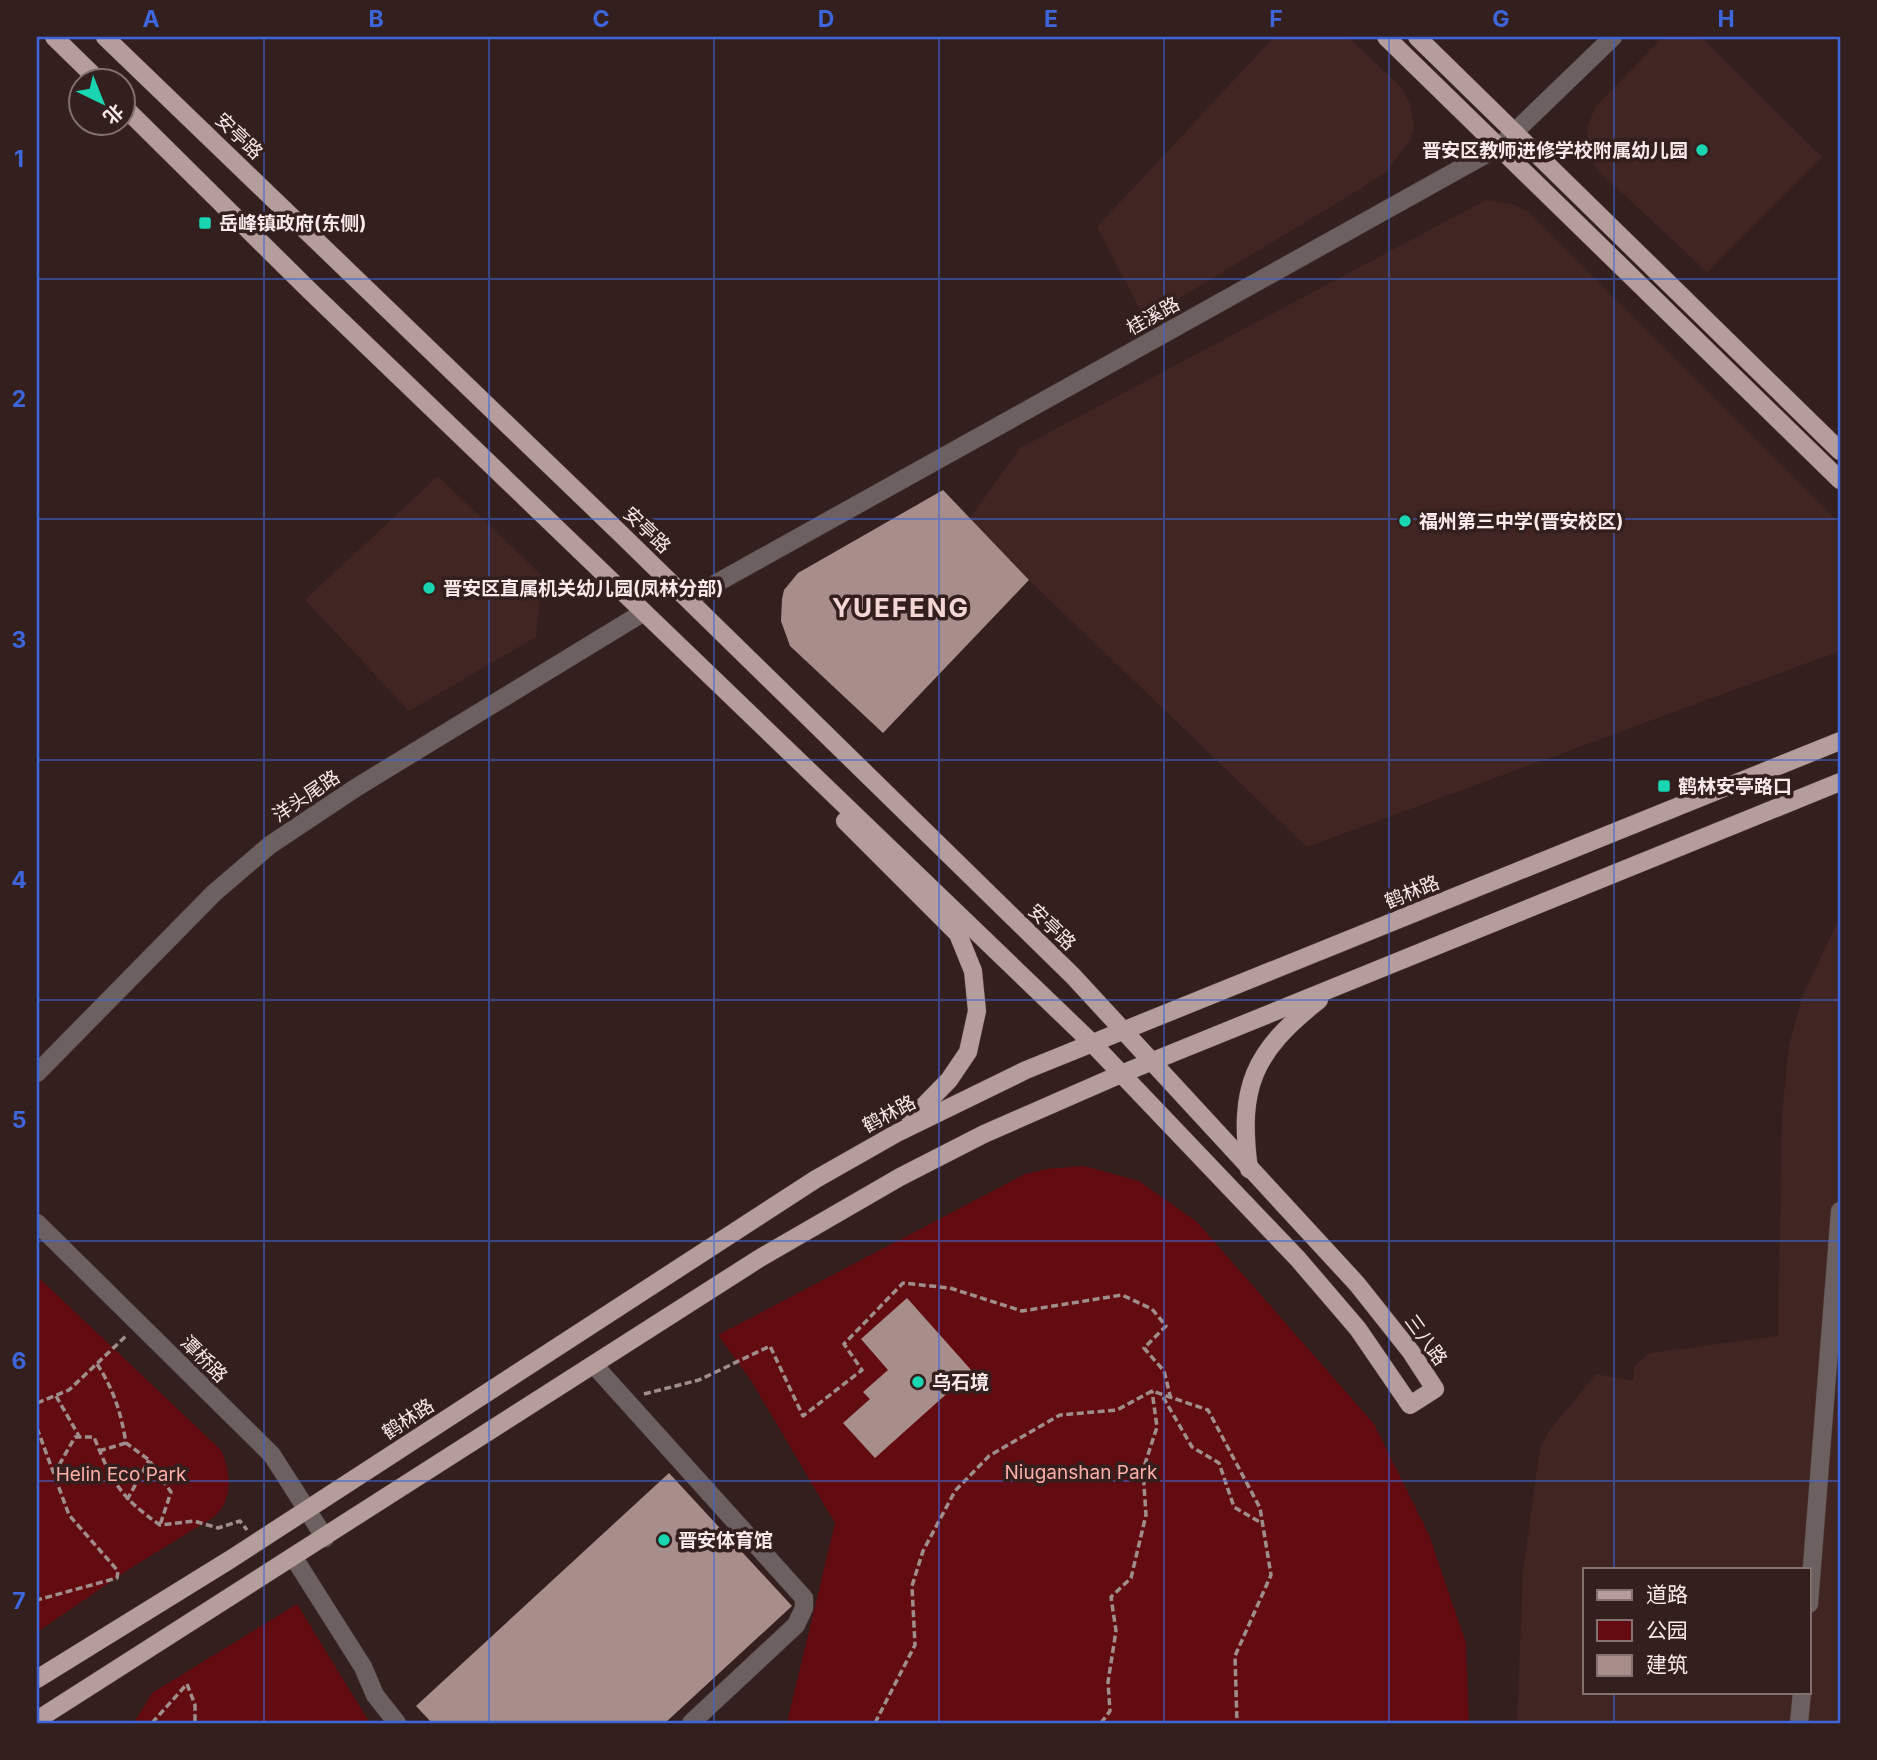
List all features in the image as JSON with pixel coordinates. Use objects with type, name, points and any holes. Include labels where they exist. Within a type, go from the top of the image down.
[{"type":"main road","points":[[54,37],[84,66]]},
{"type":"main road","name":"安亭路","points":[[105,37],[688,599],[1073,976],[1150,1062]]},
{"type":"main road","points":[[1386,37],[1840,480]]},
{"type":"main road","points":[[1417,37],[1840,451]]},
{"type":"main road","points":[[136,119],[309,290],[1092,1043],[1121,1074]]},
{"type":"main road","name":"鹤林路","points":[[37,1679],[256,1543],[816,1179],[897,1133],[1015,1075],[1840,741]]},
{"type":"main road","points":[[37,1720],[326,1538],[760,1258],[900,1177],[1004,1124],[1121,1074],[1840,782]]},
{"type":"main road","points":[[829,790],[846,821],[958,934],[976,985],[977,1010],[968,1052],[937,1094],[897,1133]]},
{"type":"main road","points":[[1249,1169],[1244,1119],[1247,1097],[1258,1064],[1301,1015],[1335,988]]},
{"type":"main road","name":"三八路","points":[[1121,1074],[1298,1259],[1358,1329],[1410,1405],[1435,1389],[1411,1352],[1357,1284],[1150,1062]]},
{"type":"street","name":"桂溪路","points":[[688,599],[1499,147],[1516,134],[1613,37]]},
{"type":"street","name":"洋头尾路","points":[[37,1073],[214,893],[271,845],[357,787],[644,612]]},
{"type":"street","points":[[1811,1579],[1840,1211]]},
{"type":"street","name":"潭桥路","points":[[37,1223],[272,1455],[326,1538]]},
{"type":"street","points":[[594,1365],[804,1598],[804,1608],[796,1625],[691,1723]]},
{"type":"street","points":[[294,1558],[363,1667],[375,1695],[397,1723]]},
{"type":"street","points":[[1799,1723],[1802,1694]]},
{"type":"path","points":[[624,1397],[689,1383],[770,1346],[803,1416],[862,1370],[844,1344],[903,1283],[950,1288],[1022,1311],[1122,1295],[1152,1309],[1166,1326],[1144,1348],[1164,1371],[1171,1399]]},
{"type":"path","points":[[37,1403],[69,1390],[125,1338],[137,1321]]},
{"type":"path","points":[[97,1364],[115,1396],[126,1443],[149,1460],[171,1492],[160,1525]]},
{"type":"path","points":[[1152,1391],[1208,1410],[1260,1508],[1271,1576],[1235,1656],[1237,1723]]},
{"type":"path","points":[[875,1723],[915,1645],[912,1586],[923,1551],[955,1491],[989,1456],[1059,1415],[1117,1410],[1152,1391]]},
{"type":"path","points":[[1101,1723],[1111,1711],[1108,1682],[1116,1631],[1111,1597],[1131,1577],[1146,1515],[1143,1470],[1157,1427],[1152,1391]]},
{"type":"path","points":[[56,1395],[80,1437]]},
{"type":"path","points":[[1161,1396],[1192,1447],[1219,1463],[1234,1507],[1263,1524]]},
{"type":"path","points":[[37,1429],[69,1515],[118,1571],[117,1578],[37,1600]]},
{"type":"path","points":[[54,1474],[75,1437],[94,1437],[127,1500],[160,1525],[194,1521],[219,1528],[240,1521],[256,1543]]},
{"type":"path","points":[[100,1451],[126,1443]]},
{"type":"path","points":[[127,1500],[149,1460]]},
{"type":"path","points":[[152,1723],[187,1684],[195,1705],[195,1723]]},
{"type":"shaded area","points":[[1274,37],[1348,37],[1401,87],[1410,104],[1414,128],[1409,142],[1386,172],[1145,319],[1097,227]]},
{"type":"shaded area","name":"晋安区教师进修学校附属幼儿园","points":[[1663,37],[1701,37],[1822,157],[1707,272],[1608,180],[1596,168],[1590,156],[1587,129],[1595,107]]},
{"type":"shaded area","name":"福州第三中学(晋安校区)","points":[[1486,200],[1513,204],[1528,212],[1840,524],[1840,651],[1307,847],[1029,580],[970,518],[1020,448]]},
{"type":"shaded area","name":"晋安区直属机关幼儿园(凤林分部)","points":[[438,476],[542,576],[536,637],[409,711],[305,600]]},
{"type":"shaded area","points":[[1840,917],[1840,1723],[1517,1723],[1523,1571],[1537,1468],[1541,1447],[1549,1431],[1596,1374],[1633,1381],[1634,1366],[1650,1353],[1778,1336],[1782,1113],[1789,1046],[1802,997]]},
{"type":"green space","name":"Niuganshan Park","points":[[1084,1166],[1139,1181],[1197,1222],[1374,1424],[1429,1535],[1466,1643],[1469,1723],[787,1723],[835,1523],[752,1382],[718,1335],[1025,1174],[1046,1169]]},
{"type":"green space","name":"Helin Eco Park","points":[[37,1276],[221,1450],[229,1485],[225,1502],[214,1517],[134,1566],[37,1632]]},
{"type":"green space","points":[[297,1604],[370,1723],[134,1723],[152,1693]]},
{"type":"building","points":[[943,490],[1029,580],[883,733],[790,646],[781,621],[784,590],[798,573]]},
{"type":"building","name":"乌石境","points":[[907,1298],[972,1371],[875,1458],[843,1423],[870,1399],[863,1392],[888,1370],[861,1339]]},
{"type":"building","name":"晋安体育馆","points":[[669,1473],[792,1606],[665,1723],[432,1723],[416,1706]]},
{"type":"place","name":"晋安区教师进修学校附属幼儿园","points":[[1702,150]]},
{"type":"place","name":"岳峰镇政府(东侧)","points":[[205,223]]},
{"type":"place","name":"福州第三中学(晋安校区)","points":[[1405,521]]},
{"type":"place","name":"晋安区直属机关幼儿园(凤林分部)","points":[[429,588]]},
{"type":"place","name":"鹤林安亭路口","points":[[1664,786]]},
{"type":"place","name":"乌石境","points":[[918,1382]]},
{"type":"place","name":"晋安体育馆","points":[[664,1540]]},
{"type":"district","name":"YUEFENG","points":[[901,607]]}]
